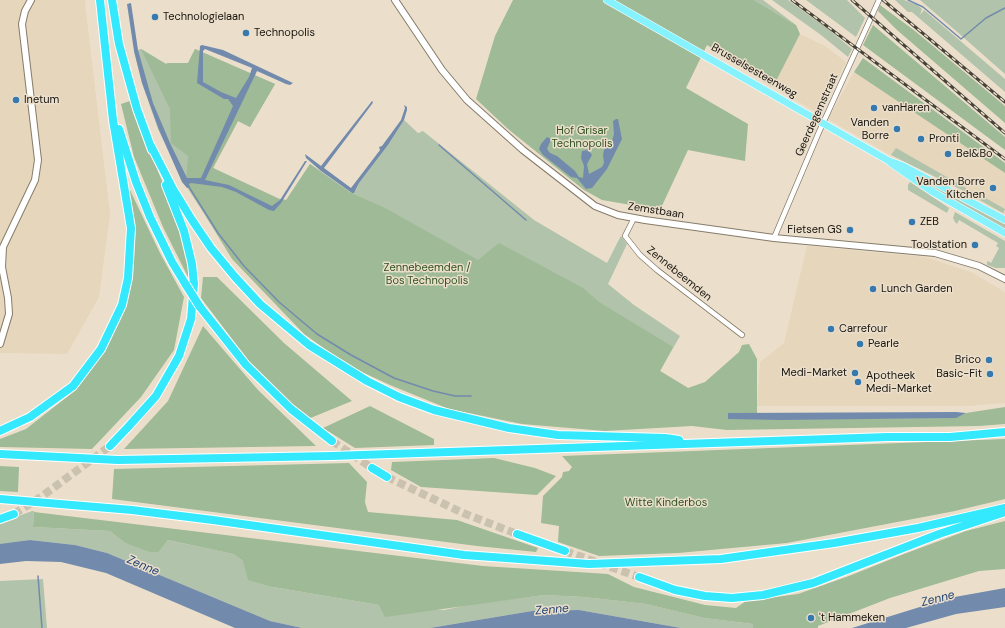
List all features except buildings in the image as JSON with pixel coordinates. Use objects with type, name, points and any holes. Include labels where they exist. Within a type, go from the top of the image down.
[{"type":"highway","points":[[0,431],[30,417],[73,386],[101,349],[122,305],[128,278],[131,228],[112,107],[100,0]]},
{"type":"highway","points":[[110,446],[156,396],[179,356],[188,330],[194,301],[194,284],[189,247],[137,109],[119,44],[112,0]]},
{"type":"highway","points":[[112,107],[136,182],[150,217],[186,285],[200,307],[246,365],[291,408],[332,441]]},
{"type":"highway","points":[[151,146],[173,189],[192,220],[211,248],[235,277],[260,304],[309,345],[367,381],[399,397],[434,410],[509,428],[558,435],[665,438],[693,443]]},
{"type":"highway","points":[[0,454],[126,460],[469,452],[693,443],[950,437],[1005,432]]},
{"type":"highway","points":[[372,468],[387,477]]},
{"type":"highway","points":[[0,499],[205,519],[464,555],[589,564],[721,559],[850,540],[918,528],[1005,508]]},
{"type":"highway","points":[[639,577],[675,590],[705,596],[732,598],[763,595],[813,583],[939,534],[1005,512]]},
{"type":"highway","points":[[0,519],[14,514]]},
{"type":"highway","points":[[517,534],[565,551]]},
{"type":"main road","name":"Brusselsesteenweg","points":[[607,0],[889,161],[903,166],[1005,220]]},
{"type":"main road","name":"Brusselsesteenweg","points":[[889,161],[895,167],[933,192],[1005,233]]},
{"type":"street","points":[[0,344],[9,314],[8,298],[2,267],[2,247],[35,180],[38,160],[22,24],[25,11],[31,0]]},
{"type":"street","name":"Zemstbaan","points":[[395,0],[454,86],[486,118],[544,167],[595,206],[618,215],[634,218],[774,238],[935,253],[963,260],[1003,276]]},
{"type":"street","name":"Geerdegemstraat","points":[[774,238],[823,123],[879,0]]},
{"type":"street","name":"Zennebeemden","points":[[634,218],[625,236],[640,255],[657,270],[742,335]]},
{"type":"shaded area","points":[[0,0],[85,0],[110,214],[99,297],[67,354],[0,353]]},
{"type":"shaded area","points":[[800,34],[825,46],[846,62],[821,115],[773,87]]},
{"type":"shaded area","points":[[854,72],[1005,173],[1005,215],[944,181],[885,152],[828,119]]},
{"type":"shaded area","points":[[807,246],[925,257],[971,272],[1005,292],[1005,403],[968,406],[757,406],[760,362],[784,343]]},
{"type":"green space","name":"Hof Grisar Technopolis","points":[[513,0],[754,0],[796,25],[800,34],[773,87],[707,45],[686,88],[748,124],[745,161],[688,150],[660,210],[602,200],[584,190],[508,129],[476,99],[495,36]]},
{"type":"green space","points":[[754,0],[763,0],[796,25]]},
{"type":"green space","points":[[772,0],[788,0],[828,29],[852,49],[848,57],[821,35]]},
{"type":"green space","points":[[806,0],[847,0],[865,18],[856,37]]},
{"type":"green space","points":[[895,0],[904,0],[917,5],[922,9],[920,15],[924,10],[1005,79],[1005,92],[912,12],[908,12]]},
{"type":"green space","points":[[920,0],[1005,0],[1005,74],[955,30]]},
{"type":"green space","points":[[880,5],[915,31],[1005,106],[1005,123],[897,30],[878,11]]},
{"type":"green space","points":[[873,25],[1005,137],[1005,150],[863,45]]},
{"type":"green space","name":"Zennebeemden / Bos Technopolis","points":[[141,49],[166,64],[188,63],[195,49],[275,84],[250,127],[238,121],[213,168],[280,199],[287,200],[310,164],[352,193],[356,190],[359,183],[388,145],[404,120],[418,133],[423,131],[534,220],[607,263],[627,224],[621,236],[627,244],[608,284],[634,305],[680,336],[660,371],[688,388],[226,247],[188,189],[158,129],[142,83],[134,51]]},
{"type":"green space","name":"Zennebeemden / Bos Technopolis","points":[[141,49],[166,64],[188,63],[195,49],[275,84],[250,127],[238,121],[213,168],[279,199],[286,200],[310,164],[349,192],[385,208],[478,260],[499,243],[583,288],[599,302],[673,347],[660,371],[688,388],[705,382],[739,352],[742,345],[749,344],[757,359],[757,414],[728,413],[728,419],[955,418],[966,413],[1005,407],[1005,424],[979,426],[727,430],[692,426],[605,431],[522,424],[449,409],[390,385],[349,366],[304,334],[232,259],[186,184],[188,156],[171,143],[170,109]]},
{"type":"green space","points":[[863,58],[1005,163],[1005,173],[854,72]]},
{"type":"green space","points":[[130,101],[174,211],[187,257],[188,277],[163,227],[134,157],[121,104]]},
{"type":"green space","points":[[896,148],[966,188],[966,192],[891,155]]},
{"type":"green space","points":[[910,182],[949,208],[947,213],[908,190],[908,185]]},
{"type":"green space","points":[[929,183],[1005,224],[1005,230],[943,195],[928,185]]},
{"type":"green space","points":[[129,188],[160,253],[184,297],[174,350],[141,397],[92,449],[0,447],[0,439],[26,429],[76,390],[111,339],[129,296],[134,237]]},
{"type":"green space","points":[[973,191],[1005,209],[1003,213],[971,195]]},
{"type":"green space","points":[[955,212],[1005,241],[1005,268],[996,268],[987,265],[988,261],[991,263],[999,248],[996,246],[998,243],[959,220],[957,224],[953,218]]},
{"type":"green space","points":[[203,277],[217,277],[284,343],[352,401],[308,419],[255,369],[201,298]]},
{"type":"green space","points":[[203,326],[258,390],[316,446],[124,449],[168,401]]},
{"type":"green space","points":[[370,406],[434,439],[434,445],[355,448],[323,428]]},
{"type":"green space","name":"Witte Kinderbos","points":[[1005,439],[1005,499],[955,511],[787,543],[678,553],[599,556],[558,542],[559,526],[541,523],[543,496],[562,477],[563,472],[569,471],[572,467],[562,456]]},
{"type":"green space","points":[[494,458],[535,468],[556,476],[537,495],[421,487],[391,470],[392,462]]},
{"type":"green space","points":[[349,463],[367,482],[365,502],[368,512],[457,520],[538,548],[536,552],[477,546],[112,499],[114,469]]},
{"type":"green space","points":[[0,466],[19,467],[18,492],[0,491]]},
{"type":"green space","points":[[34,511],[33,527],[110,531],[125,543],[159,552],[168,540],[233,554],[273,587],[379,605],[444,610],[473,604],[544,595],[584,597],[646,604],[704,618],[753,624],[753,628],[681,628],[579,610],[532,611],[430,628],[302,628],[270,621],[107,553],[75,545],[30,540],[0,545],[0,523]]},
{"type":"green space","points":[[34,512],[483,566],[608,574],[634,587],[705,605],[736,608],[746,601],[798,594],[966,531],[1005,521],[1005,569],[979,571],[890,598],[818,626],[818,628],[753,628],[753,624],[704,618],[646,604],[584,597],[544,595],[385,617],[379,605],[273,587],[248,580],[243,561],[233,554],[168,540],[159,552],[150,552],[125,543],[110,531],[33,527]]},
{"type":"green space","points":[[43,579],[47,628],[0,628],[0,581]]},
{"type":"water","points":[[131,3],[138,50],[153,103],[187,178],[201,178],[233,106],[228,99],[224,99],[197,83],[200,46],[202,45],[223,50],[293,83],[290,85],[286,84],[257,71],[205,180],[229,185],[272,206],[280,200],[305,161],[307,161],[281,203],[274,211],[269,210],[236,192],[222,187],[191,183],[189,184],[190,187],[187,188],[182,182],[159,130],[142,83],[134,51],[127,4]],"holes":[[[205,49],[252,68],[249,77],[236,98],[203,82],[203,51]]]},
{"type":"water","points":[[372,101],[372,104],[324,168],[351,188],[380,150],[379,147],[382,146],[401,120],[405,108],[404,105],[407,107],[407,110],[404,120],[388,145],[359,183],[354,193],[352,193],[321,171],[306,158],[305,154],[321,166]]},
{"type":"water","points":[[618,119],[622,139],[607,169],[592,188],[586,189],[577,178],[571,177],[543,155],[539,149],[547,137],[551,139],[547,149],[550,153],[557,156],[575,171],[579,177],[583,178],[584,166],[581,158],[582,151],[588,150],[592,155],[587,164],[589,174],[602,167],[604,163],[604,150],[612,141],[614,134],[613,121]]},
{"type":"water","points":[[728,413],[966,413],[956,418],[781,420],[728,419]]},
{"type":"water","name":"Zenne","points":[[30,540],[75,545],[107,553],[270,621],[302,628],[235,628],[106,573],[61,562],[26,561],[0,564],[0,544]]},
{"type":"water","name":"Zenne","points":[[1005,588],[1005,607],[956,614],[906,628],[852,628],[949,598]]},
{"type":"water","name":"Zenne","points":[[579,610],[681,628],[430,628],[532,611]]},
{"type":"waterway","points":[[908,0],[923,7],[961,39],[986,18],[1005,8]]},
{"type":"waterway","points":[[439,145],[526,220]]},
{"type":"waterway","points":[[189,187],[218,233],[244,266],[279,302],[317,334],[351,355],[394,378],[433,391],[455,396],[471,396]]},
{"type":"waterway","points":[[38,576],[42,628]]},
{"type":"tunnel","points":[[332,441],[372,468]]},
{"type":"tunnel","points":[[14,514],[41,497],[110,446]]},
{"type":"tunnel","points":[[387,477],[463,513],[517,534]]},
{"type":"tunnel","points":[[565,551],[639,577]]},
{"type":"railway","points":[[792,0],[1005,159]]},
{"type":"railway","points":[[852,0],[1005,133]]},
{"type":"railway","points":[[883,0],[1005,102]]},
{"type":"place","name":"Technologielaan","points":[[155,17]]},
{"type":"place","name":"Technopolis","points":[[246,33]]},
{"type":"place","name":"Inetum","points":[[16,100]]},
{"type":"place","name":"vanHaren","points":[[874,108]]},
{"type":"place","name":"Vanden Borre","points":[[897,129]]},
{"type":"place","name":"Pronti","points":[[921,139]]},
{"type":"place","name":"Bel&Bo","points":[[948,154]]},
{"type":"place","name":"Vanden Borre Kitchen","points":[[993,188]]},
{"type":"place","name":"ZEB","points":[[912,222]]},
{"type":"place","name":"Fietsen GS","points":[[850,230]]},
{"type":"place","name":"Toolstation","points":[[975,245]]},
{"type":"place","name":"Lunch Garden","points":[[873,289]]},
{"type":"place","name":"Carrefour","points":[[831,329]]},
{"type":"place","name":"Pearle","points":[[860,344]]},
{"type":"place","name":"Brico","points":[[989,360]]},
{"type":"place","name":"Medi-Market","points":[[855,373]]},
{"type":"place","name":"Basic-Fit","points":[[990,374]]},
{"type":"place","name":"Apotheek Medi-Market","points":[[858,382]]},
{"type":"place","name":"'t Hammeken","points":[[811,618]]}]
